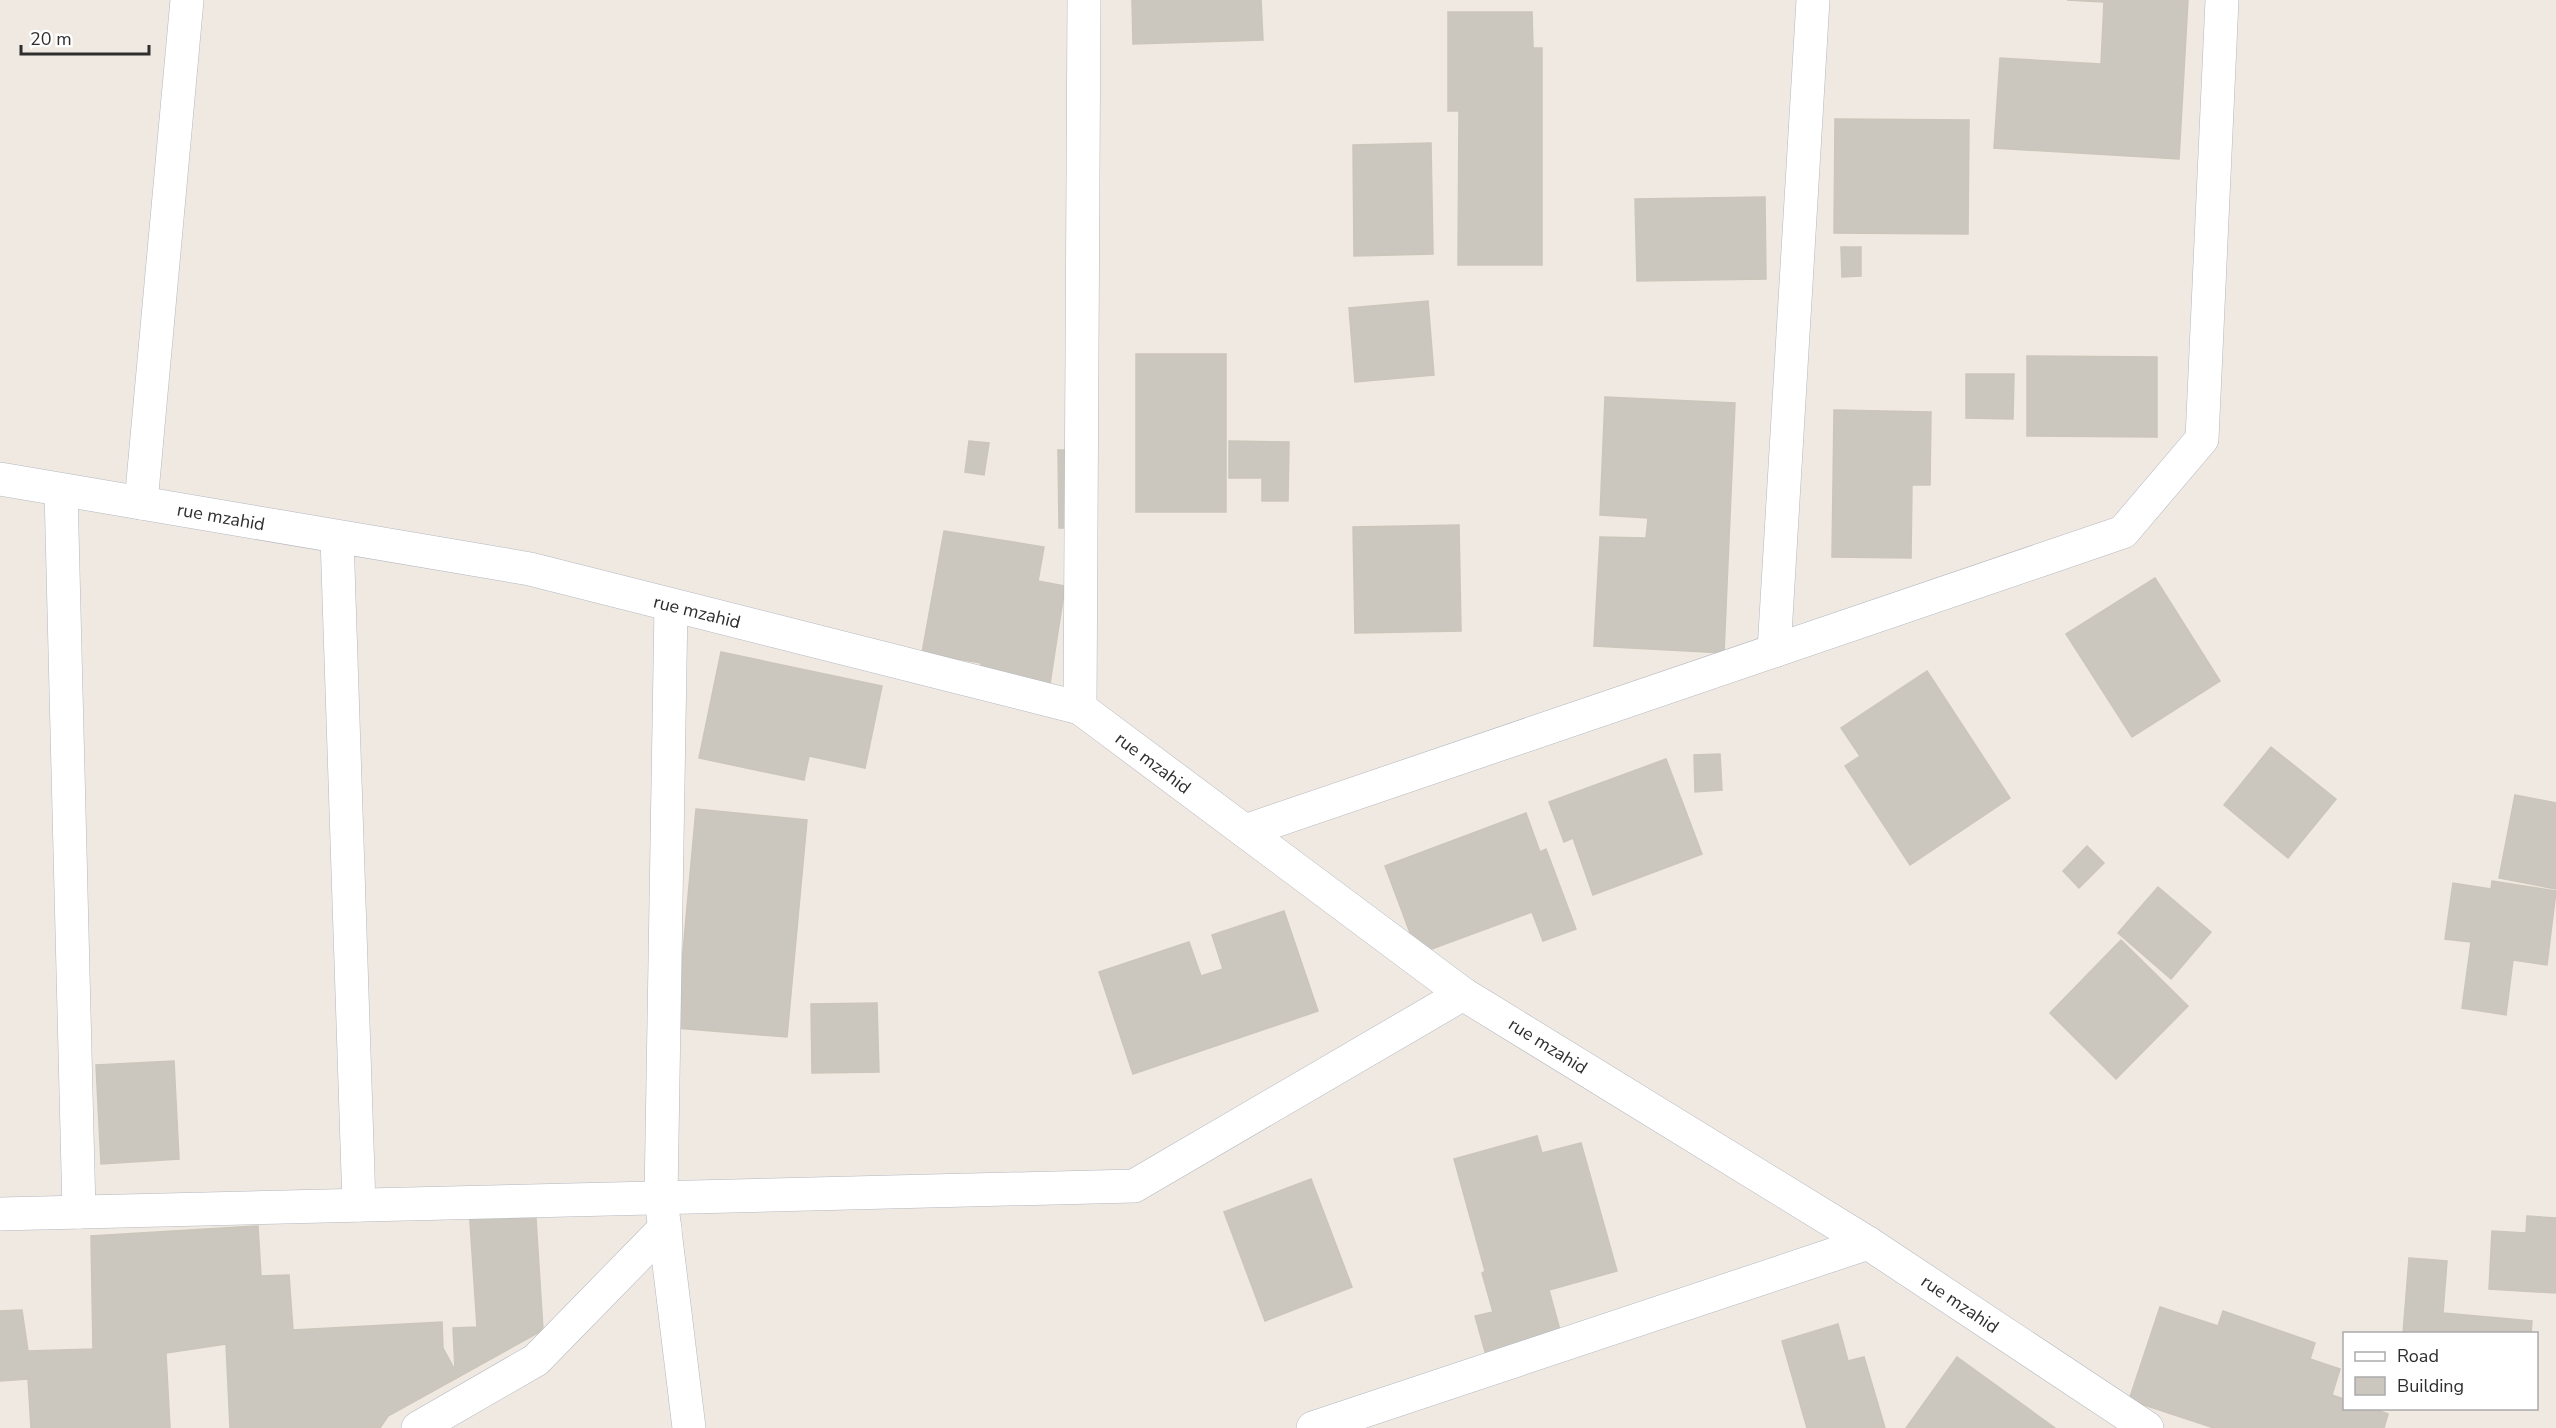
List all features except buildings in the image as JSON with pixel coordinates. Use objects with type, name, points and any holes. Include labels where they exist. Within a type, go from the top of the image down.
[{"type":"street","points":[[141,503],[187,0]]},
{"type":"street","points":[[1080,708],[1084,0]]},
{"type":"street","points":[[1774,651],[1813,0]]},
{"type":"street","points":[[1245,831],[2123,532],[2202,439],[2222,0]]},
{"type":"street","name":"rue mzahid","points":[[0,479],[530,569],[1080,708],[1463,994],[1868,1243],[2147,1428]]},
{"type":"street","points":[[61,490],[79,1212]]},
{"type":"street","points":[[337,537],[359,1205]]},
{"type":"street","points":[[671,606],[663,1213],[689,1428]]},
{"type":"street","points":[[0,1214],[359,1205],[663,1213],[1134,1186],[1463,994]]},
{"type":"street","points":[[418,1428],[536,1360],[663,1213]]},
{"type":"street","points":[[1313,1428],[1868,1243]]}]
